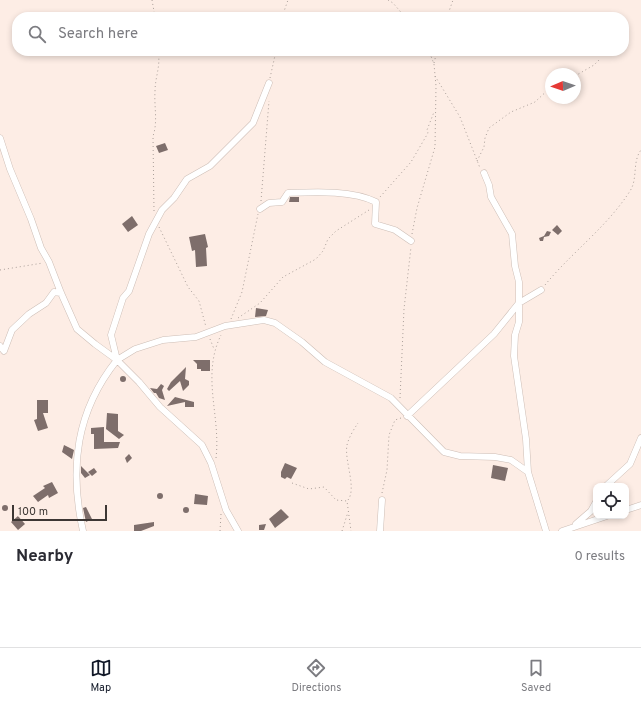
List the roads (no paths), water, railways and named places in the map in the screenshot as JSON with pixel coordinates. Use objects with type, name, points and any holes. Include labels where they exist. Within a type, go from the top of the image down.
[{"type":"street","points":[[117,360],[111,335],[123,298],[129,291],[149,234],[156,221],[187,179],[210,166],[253,123],[269,84]]},
{"type":"street","points":[[0,138],[10,169],[31,219],[41,248],[49,262],[61,293],[78,329],[117,360],[139,382],[160,407],[202,445],[211,463],[224,504],[238,531]]},
{"type":"street","points":[[484,174],[489,185],[491,197],[512,234],[519,282],[519,322],[515,336],[514,356],[526,439],[528,472],[546,531]]},
{"type":"street","points":[[260,210],[269,203],[282,202],[288,193],[302,194],[312,191],[363,196],[376,202],[375,224],[395,230],[411,241]]},
{"type":"street","points":[[407,416],[494,334],[519,303],[541,290]]},
{"type":"street","points":[[0,346],[4,351],[12,330],[29,314],[46,303],[54,292],[61,293]]},
{"type":"street","points":[[83,531],[75,477],[82,427],[90,403],[102,378],[117,360],[135,349],[163,340],[196,337],[225,326],[264,320],[275,323],[302,342],[325,362],[391,398],[444,452],[460,456],[495,457],[511,460],[528,472]]},
{"type":"street","points":[[609,483],[630,464],[641,438]]},
{"type":"street","points":[[380,531],[382,500]]},
{"type":"street","points":[[629,509],[641,505]]},
{"type":"street","points":[[572,527],[591,511],[593,507]]},
{"type":"street","points":[[562,531],[597,519]]}]
